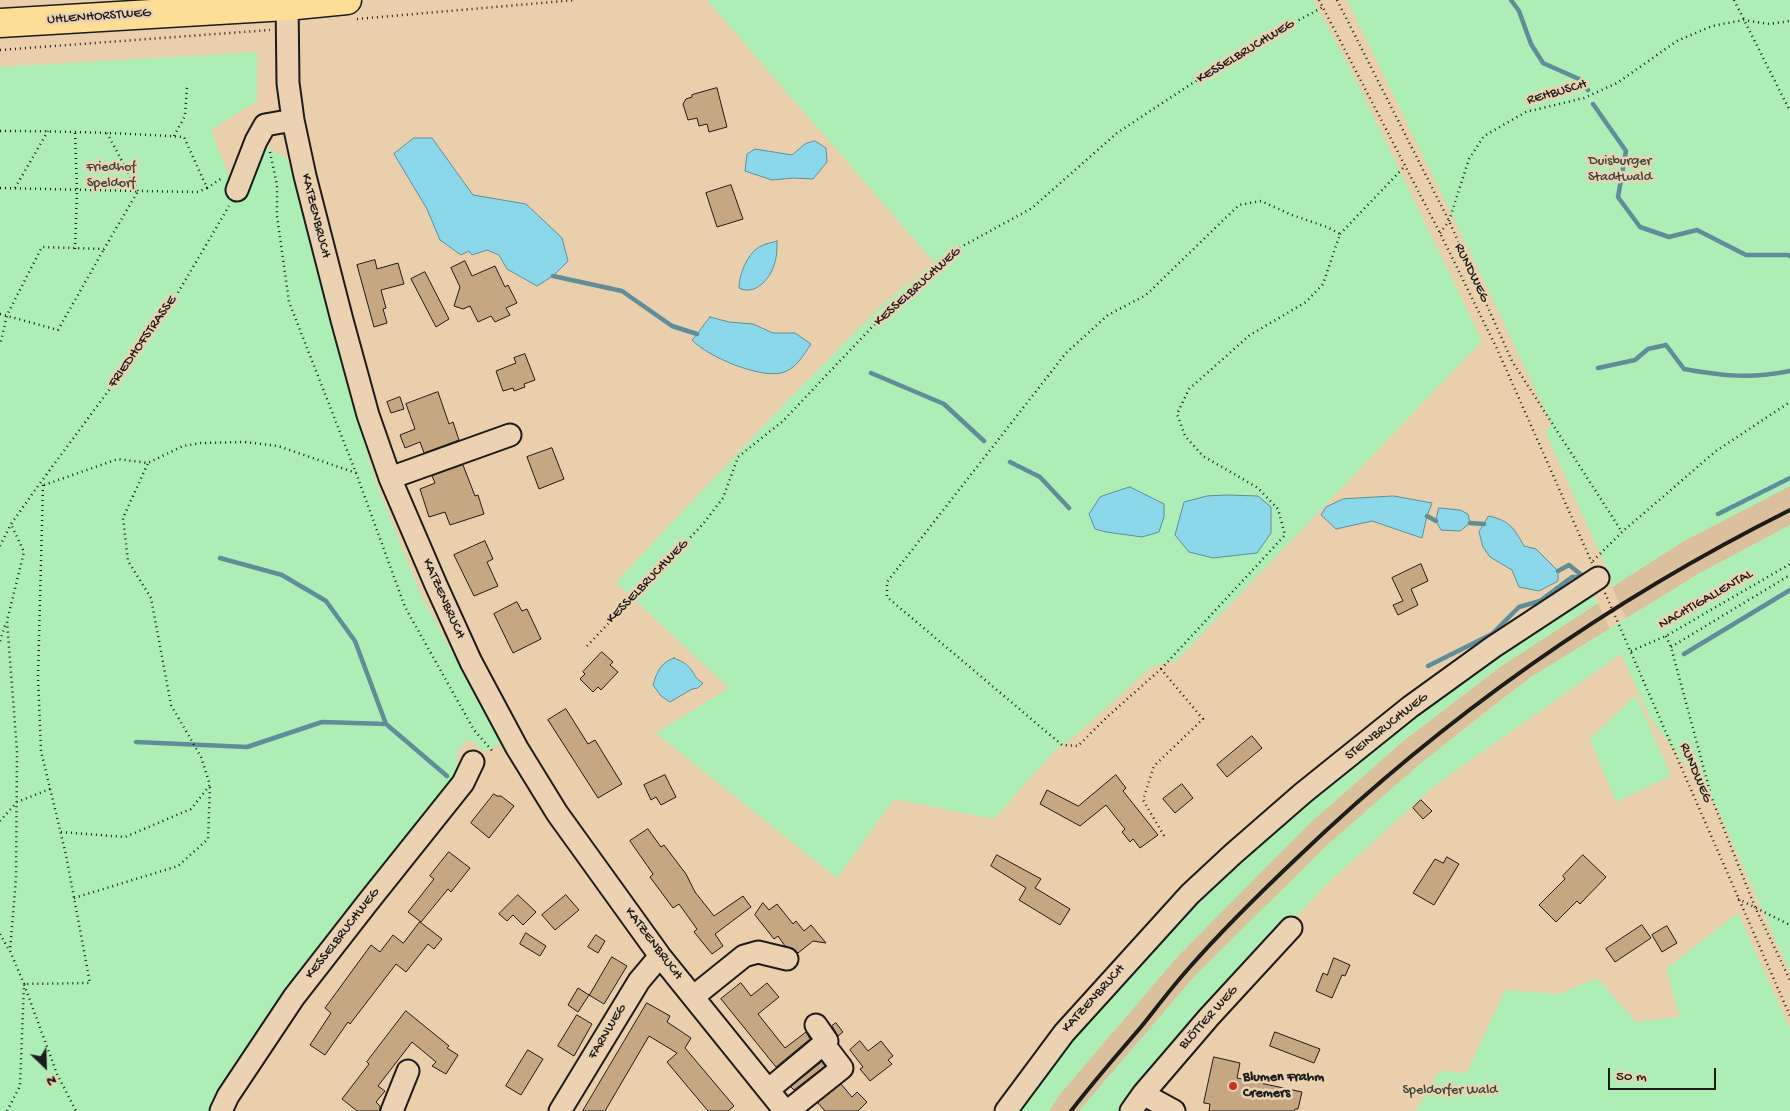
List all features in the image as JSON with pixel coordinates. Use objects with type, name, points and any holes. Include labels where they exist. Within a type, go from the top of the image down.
[{"type":"main road","name":"UHLENHORSTWEG","points":[[0,23],[286,3],[348,10]]},
{"type":"street","name":"KATZENBRUCH","points":[[286,3],[288,83],[292,120],[368,415],[390,478],[471,662],[517,748],[557,813],[660,956],[787,1111]]},
{"type":"street","points":[[237,190],[256,141],[265,125],[292,120]]},
{"type":"street","points":[[390,478],[510,435]]},
{"type":"street","name":"STEINBRUCHWEG","points":[[1190,894],[1303,793],[1410,707],[1595,570]]},
{"type":"street","name":"KESSELBRUCHWEG","points":[[221,1111],[228,1096],[294,997],[463,783],[473,762]]},
{"type":"street","name":"KATZENBRUCH","points":[[1006,1111],[1064,1033],[1190,894]]},
{"type":"street","name":"BLÖTTER WEG","points":[[1137,1103],[1209,1017],[1291,928]]},
{"type":"street","points":[[693,997],[744,956],[758,952],[787,958]]},
{"type":"street","name":"FARNWEG","points":[[560,1111],[639,981],[660,956]]},
{"type":"street","points":[[768,1090],[827,1041],[816,1025]]},
{"type":"street","points":[[787,1111],[842,1068],[829,1051]]},
{"type":"street","points":[[392,1111],[408,1071]]},
{"type":"street","points":[[1137,1103],[1174,1111]]},
{"type":"path","points":[[348,10],[575,0]]},
{"type":"path","name":"RUNDWEG","points":[[1319,0],[1440,233],[1498,351],[1595,570]]},
{"type":"path","points":[[1337,0],[1449,221],[1512,361],[1622,532]]},
{"type":"path","points":[[1734,0],[1790,111]]},
{"type":"path","name":"KESSELBRUCHWEG","points":[[587,646],[703,524],[723,498],[738,456],[783,421],[874,325],[961,247],[1032,208],[1117,133],[1238,54],[1323,7]]},
{"type":"path","name":"REHBUSCH","points":[[1440,233],[1449,221],[1469,159],[1484,136],[1526,112],[1584,98],[1617,83],[1677,41],[1712,26],[1744,20],[1769,24],[1790,21]]},
{"type":"path","points":[[0,50],[264,31]]},
{"type":"path","points":[[174,136],[185,116],[187,86]]},
{"type":"path","points":[[265,125],[277,185],[277,216],[289,302],[356,473],[405,606],[474,730],[494,753]]},
{"type":"path","points":[[0,131],[48,131],[184,137],[207,188],[198,192],[0,188]]},
{"type":"path","points":[[16,188],[48,131]]},
{"type":"path","points":[[75,132],[77,190],[75,248]]},
{"type":"path","points":[[107,133],[138,191]]},
{"type":"path","points":[[1340,234],[1327,227],[1292,216],[1261,202],[1239,205],[1146,295],[1108,315],[1066,354],[887,582],[887,598],[1062,745],[1078,746],[1107,717],[1161,669],[1285,535],[1278,509],[1258,488],[1203,456],[1185,436],[1177,414],[1189,389],[1250,334],[1306,302],[1323,284],[1340,234],[1405,166]]},
{"type":"path","name":"FRIEDHOFSTRASSE","points":[[0,546],[11,524],[38,486],[166,313],[237,190]]},
{"type":"path","points":[[0,314],[58,330],[138,191]]},
{"type":"path","points":[[0,345],[6,315],[42,247],[104,249]]},
{"type":"path","points":[[1595,570],[1622,532],[1716,451],[1790,402]]},
{"type":"path","points":[[38,486],[118,459],[148,463],[183,446],[201,443],[245,442],[278,446],[356,473]]},
{"type":"path","points":[[74,898],[178,866],[208,839],[210,786],[201,757],[171,705],[151,598],[128,561],[123,518],[148,463]]},
{"type":"path","points":[[24,984],[90,983],[61,832],[41,751],[38,677],[43,485]]},
{"type":"path","points":[[0,640],[7,621],[24,552],[11,524]]},
{"type":"path","name":"NACHTIGALLENTAL","points":[[1631,651],[1666,636],[1790,564]]},
{"type":"path","points":[[1671,647],[1790,575]]},
{"type":"path","name":"RUNDWEG","points":[[1608,602],[1790,1016]]},
{"type":"path","points":[[7,621],[17,751],[16,878],[10,951]]},
{"type":"path","points":[[1666,636],[1671,647],[1712,799],[1755,907],[1790,980]]},
{"type":"path","points":[[1161,669],[1202,719],[1154,766],[1143,800],[1166,839]]},
{"type":"path","points":[[61,832],[125,837],[191,809],[210,786]]},
{"type":"path","points":[[0,821],[17,802],[50,789]]},
{"type":"path","points":[[1738,899],[1790,925]]},
{"type":"path","points":[[0,934],[10,951],[24,984],[57,1074],[76,1111]]},
{"type":"path","points":[[7,1111],[20,1086],[24,984]]},
{"type":"shaded area","points":[[1790,486],[1790,525],[1700,573],[1626,618],[1612,587],[1684,541]]},
{"type":"shaded area","points":[[1598,603],[1610,629],[1531,677],[1472,722],[1325,847],[1194,977],[1079,1111],[1049,1111],[1060,1094],[1178,956],[1310,823],[1402,742],[1500,667]]},
{"type":"green space","points":[[707,0],[1313,0],[1353,74],[1482,341],[1177,660],[1150,668],[1076,735],[1055,750],[994,819],[894,799],[837,878],[656,733],[729,688],[616,582],[791,397],[884,303],[934,262]]},
{"type":"green space","name":"Duisburger Stadtwald","points":[[1347,0],[1790,0],[1790,486],[1684,541],[1612,587],[1609,573],[1545,431],[1552,425],[1477,266]]},
{"type":"green space","name":"Friedhof Speldorf","points":[[257,52],[257,101],[211,130],[228,174],[229,187],[261,144],[288,159],[374,477],[420,593],[501,743],[485,752],[469,739],[458,749],[454,785],[213,1111],[0,1111],[0,67]]},
{"type":"green space","points":[[1790,525],[1790,972],[1716,805],[1651,719],[1621,654],[1434,786],[1325,886],[1125,1111],[1079,1111],[1194,977],[1325,847],[1421,763],[1531,677],[1700,573]]},
{"type":"green space","points":[[1590,590],[1598,603],[1500,667],[1402,742],[1310,823],[1178,956],[1060,1094],[1049,1111],[1012,1111],[1193,896],[1413,711]]},
{"type":"green space","points":[[1636,695],[1671,776],[1616,802],[1590,739]]},
{"type":"green space","name":"Speldorfer Wald","points":[[1738,913],[1790,1029],[1790,1111],[1416,1111],[1440,1071],[1467,1073],[1505,990],[1559,994],[1597,978],[1636,1022],[1680,1017],[1666,969]]},
{"type":"water","points":[[414,138],[432,138],[473,195],[526,204],[562,238],[568,261],[553,276],[537,286],[507,269],[499,255],[487,250],[472,255],[469,251],[461,255],[440,240],[427,209],[394,154]]},
{"type":"water","points":[[815,141],[826,148],[827,162],[813,179],[772,180],[745,171],[747,154],[755,149],[792,155],[805,144]]},
{"type":"water","points":[[777,241],[775,262],[765,281],[751,290],[739,288],[743,270],[752,253],[763,245]]},
{"type":"water","points":[[710,317],[729,322],[753,324],[773,333],[795,333],[811,344],[798,362],[790,369],[781,373],[772,374],[747,369],[721,359],[692,340]]},
{"type":"water","points":[[1130,487],[1164,504],[1164,517],[1159,532],[1142,537],[1095,529],[1089,514],[1100,497]]},
{"type":"water","points":[[1207,496],[1258,496],[1271,507],[1271,533],[1257,553],[1213,558],[1189,552],[1175,535],[1184,502]]},
{"type":"water","points":[[1394,496],[1432,503],[1422,538],[1372,521],[1336,529],[1321,515],[1326,507],[1343,499]]},
{"type":"water","points":[[1439,508],[1460,510],[1468,514],[1470,523],[1460,531],[1441,530],[1436,521]]},
{"type":"water","points":[[1489,516],[1507,523],[1524,546],[1536,549],[1558,571],[1558,581],[1539,591],[1519,587],[1512,570],[1490,557],[1483,547],[1479,532]]},
{"type":"water","points":[[674,658],[686,665],[697,679],[703,683],[698,688],[692,689],[670,702],[661,696],[653,685],[660,668],[665,662]]},
{"type":"building","points":[[717,88],[727,127],[709,132],[707,124],[699,126],[697,118],[688,120],[683,104],[692,95]]},
{"type":"building","points":[[731,185],[743,219],[717,227],[706,193]]},
{"type":"building","points":[[375,260],[377,269],[398,263],[404,284],[381,290],[386,308],[383,309],[387,323],[374,327],[357,265]]},
{"type":"building","points":[[465,261],[472,276],[495,266],[505,287],[508,285],[517,303],[506,308],[510,315],[495,322],[491,316],[478,322],[470,306],[463,309],[454,306],[460,287],[451,268]]},
{"type":"building","points":[[425,272],[449,319],[436,327],[411,279]]},
{"type":"building","points":[[525,354],[535,380],[524,384],[525,387],[514,391],[513,388],[503,391],[496,371],[516,363],[514,358]]},
{"type":"building","points":[[438,392],[449,424],[453,422],[459,440],[424,453],[420,442],[405,448],[400,435],[415,429],[406,404]]},
{"type":"building","points":[[400,397],[404,409],[391,413],[387,402]]},
{"type":"building","points":[[552,448],[564,479],[539,489],[527,457]]},
{"type":"building","points":[[463,465],[475,496],[478,495],[484,514],[450,525],[445,512],[429,517],[420,489],[435,483],[432,476]]},
{"type":"building","points":[[485,541],[493,559],[487,562],[498,586],[474,596],[454,555]]},
{"type":"building","points":[[1421,564],[1428,581],[1411,589],[1418,605],[1398,615],[1393,605],[1403,601],[1392,578]]},
{"type":"building","points":[[517,602],[522,611],[527,609],[541,639],[513,653],[494,614]]},
{"type":"building","points":[[602,652],[613,662],[610,665],[618,672],[601,690],[598,687],[593,692],[580,679],[585,674],[583,672]]},
{"type":"building","points":[[566,709],[588,744],[595,740],[622,784],[598,798],[548,720]]},
{"type":"building","points":[[1252,736],[1262,748],[1227,777],[1217,765]]},
{"type":"building","points":[[665,775],[676,797],[661,805],[656,797],[651,800],[644,785]]},
{"type":"building","points":[[1116,775],[1126,788],[1123,791],[1158,835],[1140,848],[1133,839],[1130,842],[1122,832],[1125,829],[1106,805],[1080,826],[1040,804],[1047,790],[1078,806]]},
{"type":"building","points":[[1182,784],[1193,798],[1175,813],[1163,799]]},
{"type":"building","points":[[494,794],[501,796],[514,806],[489,838],[471,823]]},
{"type":"building","points":[[1421,800],[1432,811],[1423,819],[1413,808]]},
{"type":"building","points":[[648,829],[661,847],[664,845],[686,874],[695,892],[714,916],[743,896],[751,907],[715,934],[723,946],[712,954],[694,932],[697,929],[679,904],[673,908],[650,877],[653,874],[630,841]]},
{"type":"building","points":[[449,852],[470,868],[451,892],[448,889],[421,922],[408,912],[434,879],[430,876]]},
{"type":"building","points":[[997,855],[1041,879],[1035,888],[1070,909],[1060,925],[1019,900],[1026,888],[991,866]]},
{"type":"building","points":[[1583,855],[1606,877],[1580,904],[1577,901],[1556,922],[1539,905],[1565,879],[1563,876]]},
{"type":"building","points":[[1447,857],[1459,864],[1434,905],[1413,893],[1435,859],[1443,863]]},
{"type":"building","points":[[518,895],[536,912],[523,925],[513,915],[507,921],[499,914]]},
{"type":"building","points":[[566,895],[579,910],[555,930],[542,915]]},
{"type":"building","points":[[763,903],[769,910],[777,904],[793,924],[796,921],[804,931],[811,925],[826,943],[813,941],[798,953],[785,946],[778,936],[774,939],[755,915]]},
{"type":"building","points":[[420,922],[442,939],[434,949],[428,944],[406,972],[396,964],[350,1024],[348,1022],[325,1055],[310,1045],[331,1013],[325,1008],[371,945],[380,952],[393,935],[403,943]]},
{"type":"building","points":[[1642,925],[1651,938],[1615,962],[1606,949]]},
{"type":"building","points":[[1667,926],[1677,943],[1662,952],[1652,935]]},
{"type":"building","points":[[526,933],[546,946],[540,956],[520,944]]},
{"type":"building","points":[[596,935],[605,941],[598,953],[588,947]]},
{"type":"building","points":[[612,957],[627,966],[604,1004],[589,995]]},
{"type":"building","points":[[1334,958],[1350,965],[1345,976],[1342,975],[1332,998],[1316,991],[1323,973],[1327,975]]},
{"type":"building","points":[[741,983],[751,996],[767,983],[779,997],[758,1014],[785,1048],[806,1032],[810,1039],[776,1067],[721,999]]},
{"type":"building","points":[[578,988],[589,995],[578,1012],[568,1005]]},
{"type":"building","points":[[647,1003],[670,1016],[667,1022],[691,1038],[685,1048],[734,1106],[728,1111],[708,1111],[667,1062],[677,1053],[649,1036],[605,1111],[583,1111]]},
{"type":"building","points":[[406,1011],[449,1046],[447,1048],[458,1055],[446,1074],[432,1066],[436,1062],[412,1042],[378,1086],[385,1091],[376,1102],[380,1106],[380,1111],[357,1111],[342,1099],[369,1064],[367,1062]]},
{"type":"building","points":[[577,1015],[592,1024],[574,1056],[558,1046]]},
{"type":"building","points":[[836,1023],[843,1032],[838,1036],[832,1026]]},
{"type":"building","points":[[1275,1032],[1320,1049],[1314,1063],[1270,1046]]},
{"type":"building","points":[[860,1041],[868,1051],[881,1041],[893,1056],[888,1060],[892,1064],[870,1081],[860,1069],[863,1067],[850,1050]]},
{"type":"building","points":[[528,1050],[543,1059],[521,1095],[506,1086]]},
{"type":"building","points":[[1214,1057],[1240,1063],[1237,1078],[1302,1092],[1298,1109],[1294,1111],[1209,1111],[1210,1104],[1204,1103]]},
{"type":"building","points":[[822,1062],[825,1066],[794,1090],[791,1087]]},
{"type":"building","points":[[841,1084],[852,1097],[857,1092],[867,1102],[858,1111],[825,1111],[818,1103]]},
{"type":"waterway","points":[[1511,0],[1519,11],[1531,44],[1543,63],[1579,79],[1588,90]]},
{"type":"waterway","points":[[1593,104],[1626,151],[1618,197],[1640,227],[1669,237],[1697,230],[1746,255],[1790,256]]},
{"type":"waterway","points":[[553,276],[622,291],[672,326],[697,334]]},
{"type":"waterway","points":[[1598,368],[1635,360],[1648,349],[1666,345],[1684,369],[1737,376],[1790,371]]},
{"type":"waterway","points":[[871,373],[944,404],[984,441]]},
{"type":"waterway","points":[[1010,462],[1040,477],[1069,508]]},
{"type":"waterway","points":[[1718,514],[1790,478]]},
{"type":"waterway","points":[[1427,516],[1436,521]]},
{"type":"waterway","points":[[1470,523],[1484,524]]},
{"type":"waterway","points":[[220,558],[282,575],[326,601],[355,641],[386,724],[447,776]]},
{"type":"waterway","points":[[1558,571],[1569,565],[1584,577]]},
{"type":"waterway","points":[[1428,666],[1492,634],[1519,607],[1540,601],[1572,577],[1584,577]]},
{"type":"waterway","points":[[1684,654],[1790,590]]},
{"type":"waterway","points":[[136,742],[247,747],[322,722],[386,724]]},
{"type":"railway","points":[[1071,1111],[1202,953],[1299,856],[1354,805],[1412,756],[1471,709],[1594,622],[1658,582],[1790,510]]},
{"type":"place","name":"Blumen Frahm Cremers","points":[[1233,1086]]}]
